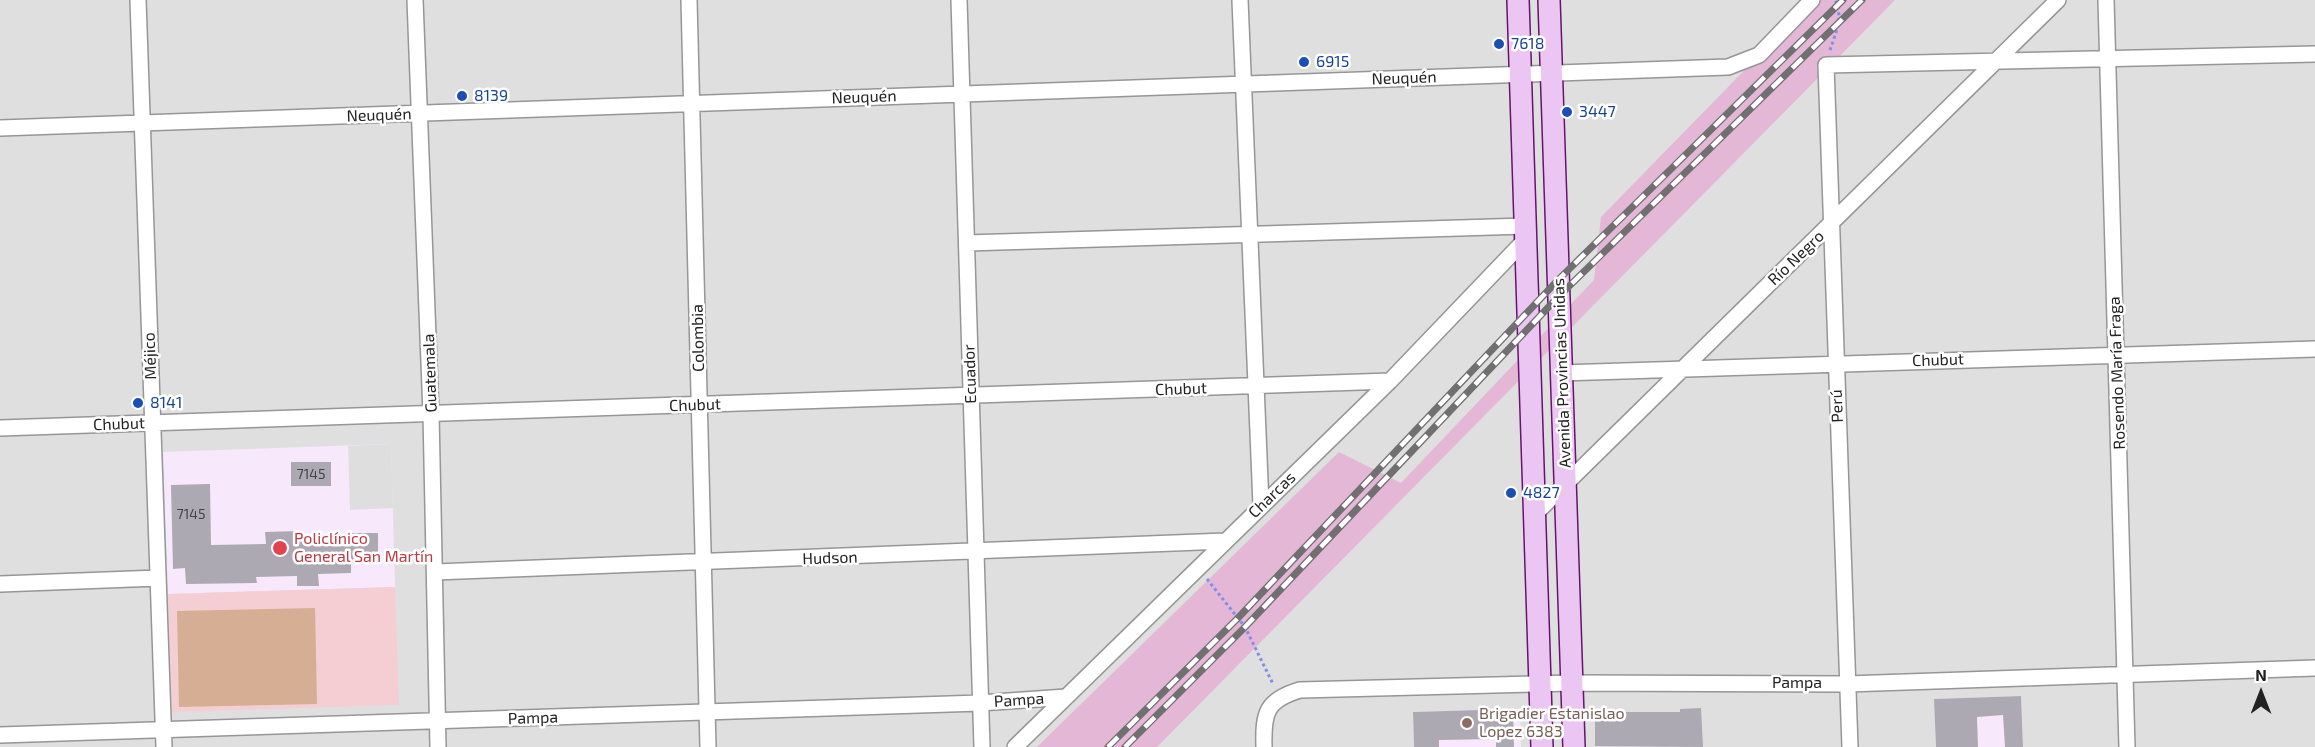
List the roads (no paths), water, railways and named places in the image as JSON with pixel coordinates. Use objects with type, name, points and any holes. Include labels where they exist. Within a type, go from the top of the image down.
[{"type":"main road","name":"Avenida Provincias Unidas","points":[[1518,0],[1542,747]]},
{"type":"main road","name":"Avenida Provincias Unidas","points":[[1549,0],[1561,372],[1567,482],[1574,747]]},
{"type":"street","name":"Méjico","points":[[138,0],[164,747]]},
{"type":"street","name":"Guatemala","points":[[415,0],[431,414],[438,747]]},
{"type":"street","name":"Colombia","points":[[689,0],[708,747]]},
{"type":"street","name":"Ecuador","points":[[959,0],[982,747]]},
{"type":"street","points":[[1240,0],[1261,505]]},
{"type":"street","name":"Neuquén","points":[[0,128],[1728,67],[1758,55],[1812,0]]},
{"type":"street","name":"Río Negro","points":[[1534,515],[2058,0]]},
{"type":"street","name":"Rosendo María Fraga","points":[[2106,0],[2127,747]]},
{"type":"street","points":[[1993,63],[2315,54]]},
{"type":"street","name":"Perú","points":[[1850,747],[1826,65],[1993,63]]},
{"type":"street","points":[[966,243],[1250,234],[1525,233]]},
{"type":"street","name":"Charcas","points":[[1015,747],[1390,381],[1525,233]]},
{"type":"street","name":"Chubut","points":[[1561,372],[2315,349]]},
{"type":"street","name":"Chubut","points":[[0,428],[1390,381]]},
{"type":"street","name":"Hudson","points":[[435,572],[976,553],[1225,541]]},
{"type":"street","points":[[0,584],[158,578]]},
{"type":"street","name":"Pampa","points":[[1264,747],[1267,711],[1279,697],[1300,690],[1572,683],[1847,684],[2315,668]]},
{"type":"street","name":"Pampa","points":[[0,735],[980,703],[1066,697]]},
{"type":"railway","points":[[1108,747],[1237,619],[1558,280],[1843,0]]},
{"type":"railway","points":[[1125,747],[1245,627],[1559,296],[1862,0]]},
{"type":"place","name":"7618","points":[[1499,44]]},
{"type":"place","name":"6915","points":[[1304,62]]},
{"type":"place","name":"8139","points":[[462,96]]},
{"type":"place","name":"3447","points":[[1567,112]]},
{"type":"place","name":"8141","points":[[138,403]]},
{"type":"place","name":"4827","points":[[1511,493]]},
{"type":"place","name":"Policlínico General San Martín","points":[[280,548]]},
{"type":"place","name":"Brigadier Estanislao Lopez 6383","points":[[1467,723]]}]
